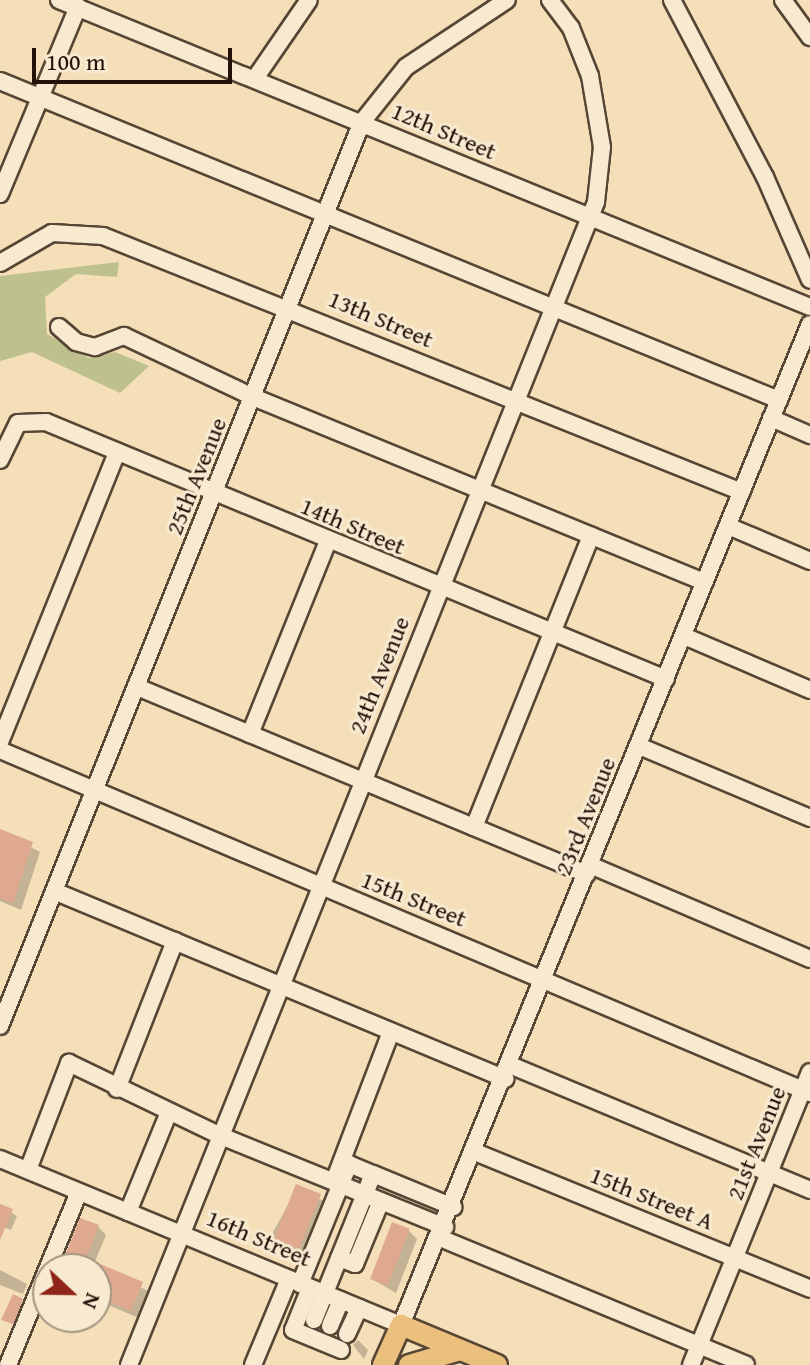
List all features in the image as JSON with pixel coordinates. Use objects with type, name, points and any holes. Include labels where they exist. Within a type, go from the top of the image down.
[{"type":"main road","name":"16th Street","points":[[401,1325],[497,1365]]},
{"type":"main road","points":[[383,1365],[401,1325]]},
{"type":"main road","points":[[409,1365],[460,1350]]},
{"type":"street","name":"12th Street","points":[[59,0],[256,77],[590,219],[810,307]]},
{"type":"street","points":[[256,77],[309,0]]},
{"type":"street","name":"25th Avenue","points":[[0,1026],[362,122],[406,67],[507,0]]},
{"type":"street","name":"24th Avenue","points":[[129,1365],[590,219],[601,182],[601,127],[582,55],[550,0]]},
{"type":"street","points":[[672,0],[765,177],[810,280]]},
{"type":"street","points":[[783,0],[810,37]]},
{"type":"street","points":[[0,194],[78,7]]},
{"type":"street","points":[[0,81],[40,100],[779,400]]},
{"type":"street","name":"13th Street","points":[[0,263],[52,233],[83,232],[290,307],[742,492]]},
{"type":"street","name":"23rd Avenue","points":[[401,1325],[443,1233],[810,324]]},
{"type":"street","points":[[59,327],[76,342],[95,347],[124,336],[253,397],[705,582]]},
{"type":"street","points":[[771,418],[810,435]]},
{"type":"street","name":"14th Street","points":[[0,460],[23,420],[46,422],[439,589],[666,679]]},
{"type":"street","points":[[0,742],[117,452]]},
{"type":"street","points":[[728,526],[810,561]]},
{"type":"street","points":[[474,827],[591,536]]},
{"type":"street","points":[[250,734],[328,541]]},
{"type":"street","points":[[684,636],[810,690]]},
{"type":"street","points":[[137,687],[474,827],[810,959]]},
{"type":"street","points":[[639,746],[810,818]]},
{"type":"street","name":"15th Street","points":[[0,750],[806,1091]]},
{"type":"street","points":[[54,891],[391,1032],[507,1072],[810,1190]]},
{"type":"street","points":[[117,1089],[175,941]]},
{"type":"street","points":[[359,1308],[341,1349],[318,1333],[293,1330],[337,1183],[391,1032]]},
{"type":"street","points":[[28,1170],[69,1063],[117,1089],[221,1136],[381,1201],[443,1233],[746,1365]]},
{"type":"street","name":"21st Avenue","points":[[691,1365],[806,1091],[810,1072]]},
{"type":"street","points":[[128,1212],[169,1112]]},
{"type":"street","name":"15th Street A","points":[[475,1152],[810,1289]]},
{"type":"street","name":"16th Street","points":[[0,1159],[401,1325]]},
{"type":"street","points":[[337,1183],[349,1164],[453,1207]]},
{"type":"street","points":[[259,1363],[306,1286],[339,1258],[373,1174]]},
{"type":"street","points":[[8,1365],[79,1192]]},
{"type":"street","points":[[339,1258],[355,1264],[381,1201]]},
{"type":"street","points":[[306,1286],[318,1333]]},
{"type":"street","points":[[318,1333],[341,1300]]},
{"type":"green space","points":[[119,262],[117,277],[76,274],[45,297],[47,334],[89,358],[115,352],[149,366],[120,393],[32,352],[0,361],[0,276]]},
{"type":"building","points":[[0,829],[33,842],[13,903],[0,898]]},
{"type":"building","points":[[296,1184],[321,1194],[298,1251],[273,1241]]},
{"type":"building","points":[[0,1204],[13,1209],[0,1240]]},
{"type":"building","points":[[80,1218],[99,1225],[88,1253],[66,1253]]},
{"type":"building","points":[[392,1222],[410,1229],[388,1286],[370,1279]]},
{"type":"building","points":[[112,1269],[143,1282],[131,1311],[112,1303]]},
{"type":"building","points":[[13,1294],[23,1299],[13,1324],[1,1320]]}]
